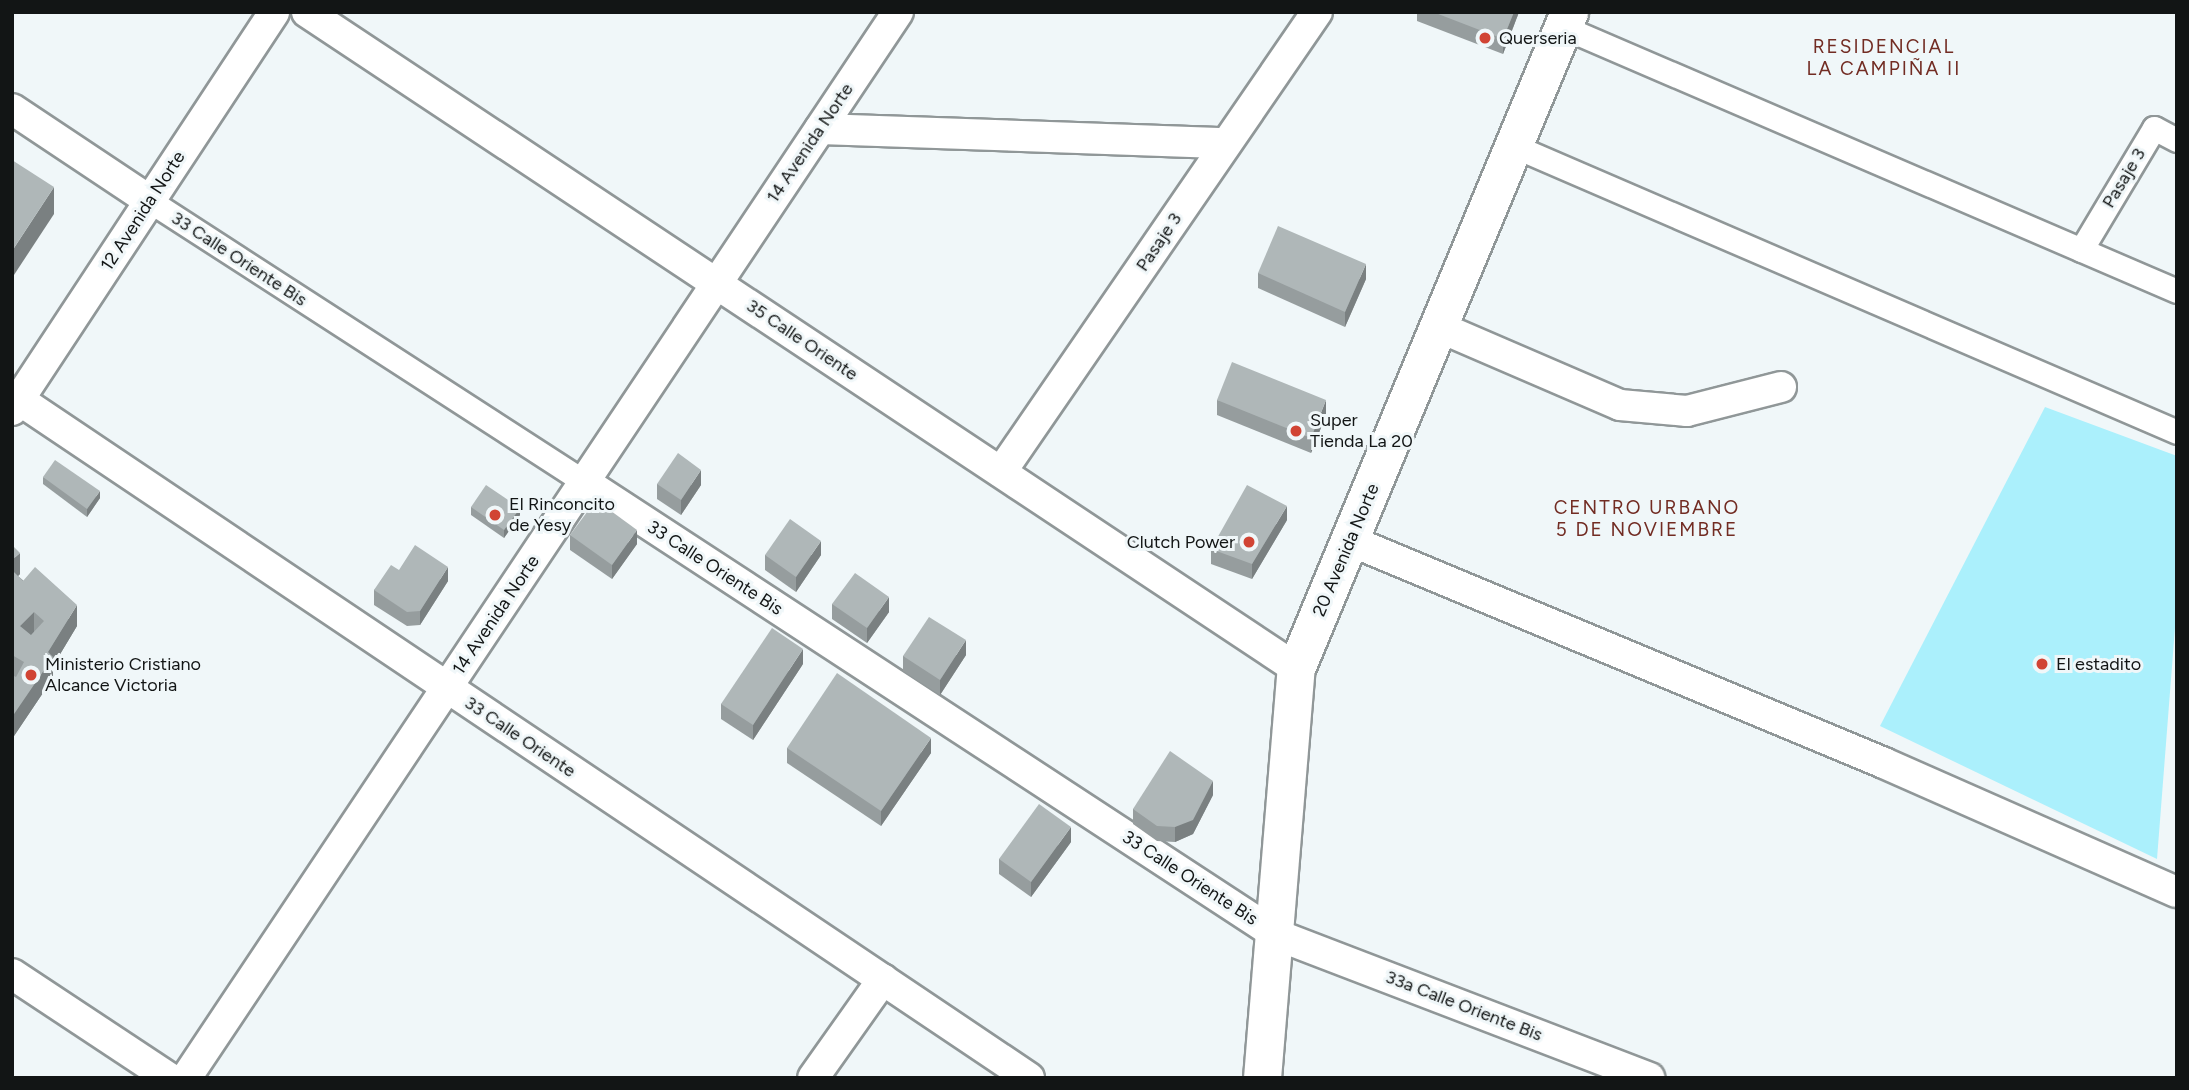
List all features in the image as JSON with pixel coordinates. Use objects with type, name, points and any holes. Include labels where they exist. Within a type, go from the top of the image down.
[{"type":"street","name":"12 Avenida Norte","points":[[15,402],[274,12]]},
{"type":"street","name":"35 Calle Oriente","points":[[307,12],[1296,668]]},
{"type":"street","name":"14 Avenida Norte","points":[[186,1078],[586,483],[898,12]]},
{"type":"street","name":"Pasaje 3","points":[[1001,472],[1317,12]]},
{"type":"street","points":[[1566,20],[2177,291]]},
{"type":"street","name":"20 Avenida Norte","points":[[1262,1078],[1277,935],[1296,668],[1566,20]]},
{"type":"street","name":"33 Calle Oriente Bis","points":[[12,109],[1277,935]]},
{"type":"street","name":"Pasaje 3","points":[[2081,250],[2154,128],[2177,139]]},
{"type":"street","points":[[820,130],[1226,143]]},
{"type":"street","points":[[1514,146],[2177,432]]},
{"type":"street","points":[[1439,327],[1620,405],[1687,411],[1781,387]]},
{"type":"street","name":"33 Calle Oriente","points":[[15,402],[1029,1078]]},
{"type":"street","points":[[1351,541],[1884,763],[2177,892]]},
{"type":"street","name":"33a Calle Oriente Bis","points":[[1277,935],[1650,1078]]},
{"type":"street","points":[[12,974],[169,1078]]},
{"type":"street","points":[[813,1078],[883,979]]},
{"type":"shaded area","name":"El estadito","points":[[2045,407],[2177,456],[2177,602],[2157,859],[1880,726]]},
{"type":"building","points":[[1433,12],[1514,12],[1503,39]]},
{"type":"building","points":[[12,160],[54,187],[12,251]]},
{"type":"building","points":[[1278,226],[1366,264],[1345,312],[1258,273]]},
{"type":"building","points":[[1232,362],[1326,400],[1311,438],[1217,400]]},
{"type":"building","points":[[678,453],[701,470],[681,500],[657,484]]},
{"type":"building","points":[[55,460],[100,491],[87,509],[43,477]]},
{"type":"building","name":"El Rinconcito de Yesy","points":[[486,485],[520,508],[504,530],[471,507]]},
{"type":"building","name":"Clutch Power","points":[[1247,485],[1287,506],[1252,564],[1211,549]]},
{"type":"building","points":[[596,500],[637,530],[612,565],[570,535]]},
{"type":"building","points":[[790,519],[821,541],[796,577],[765,555]]},
{"type":"building","points":[[12,545],[20,553],[12,560]]},
{"type":"building","points":[[415,545],[448,567],[420,611],[407,612],[374,590],[391,565],[399,570]]},
{"type":"building","points":[[35,567],[77,605],[48,652],[53,657],[12,717],[12,675],[16,677],[24,662],[12,655],[12,570],[23,581]],"holes":[[[34,612],[44,621],[31,635],[20,626]]]},
{"type":"building","points":[[855,573],[889,597],[867,628],[832,604]]},
{"type":"building","points":[[929,617],[966,640],[940,680],[903,656]]},
{"type":"building","points":[[772,628],[803,649],[753,725],[721,704]]},
{"type":"building","points":[[837,673],[931,738],[881,811],[787,748]]},
{"type":"building","points":[[1170,751],[1213,781],[1193,820],[1175,827],[1157,826],[1133,809]]},
{"type":"building","points":[[1039,804],[1071,827],[1031,882],[999,859]]},
{"type":"place","name":"Querseria","points":[[1485,38]]},
{"type":"place","name":"Super Tienda La 20","points":[[1296,431]]},
{"type":"place","name":"El Rinconcito de Yesy","points":[[495,515]]},
{"type":"place","name":"Clutch Power","points":[[1249,542]]},
{"type":"place","name":"El estadito","points":[[2042,664]]},
{"type":"place","name":"Ministerio Cristiano Alcance Victoria","points":[[31,675]]},
{"type":"district","name":"RESIDENCIAL LA CAMPIÑA II","points":[[1884,58]]},
{"type":"district","name":"CENTRO URBANO 5 DE NOVIEMBRE","points":[[1647,519]]}]
